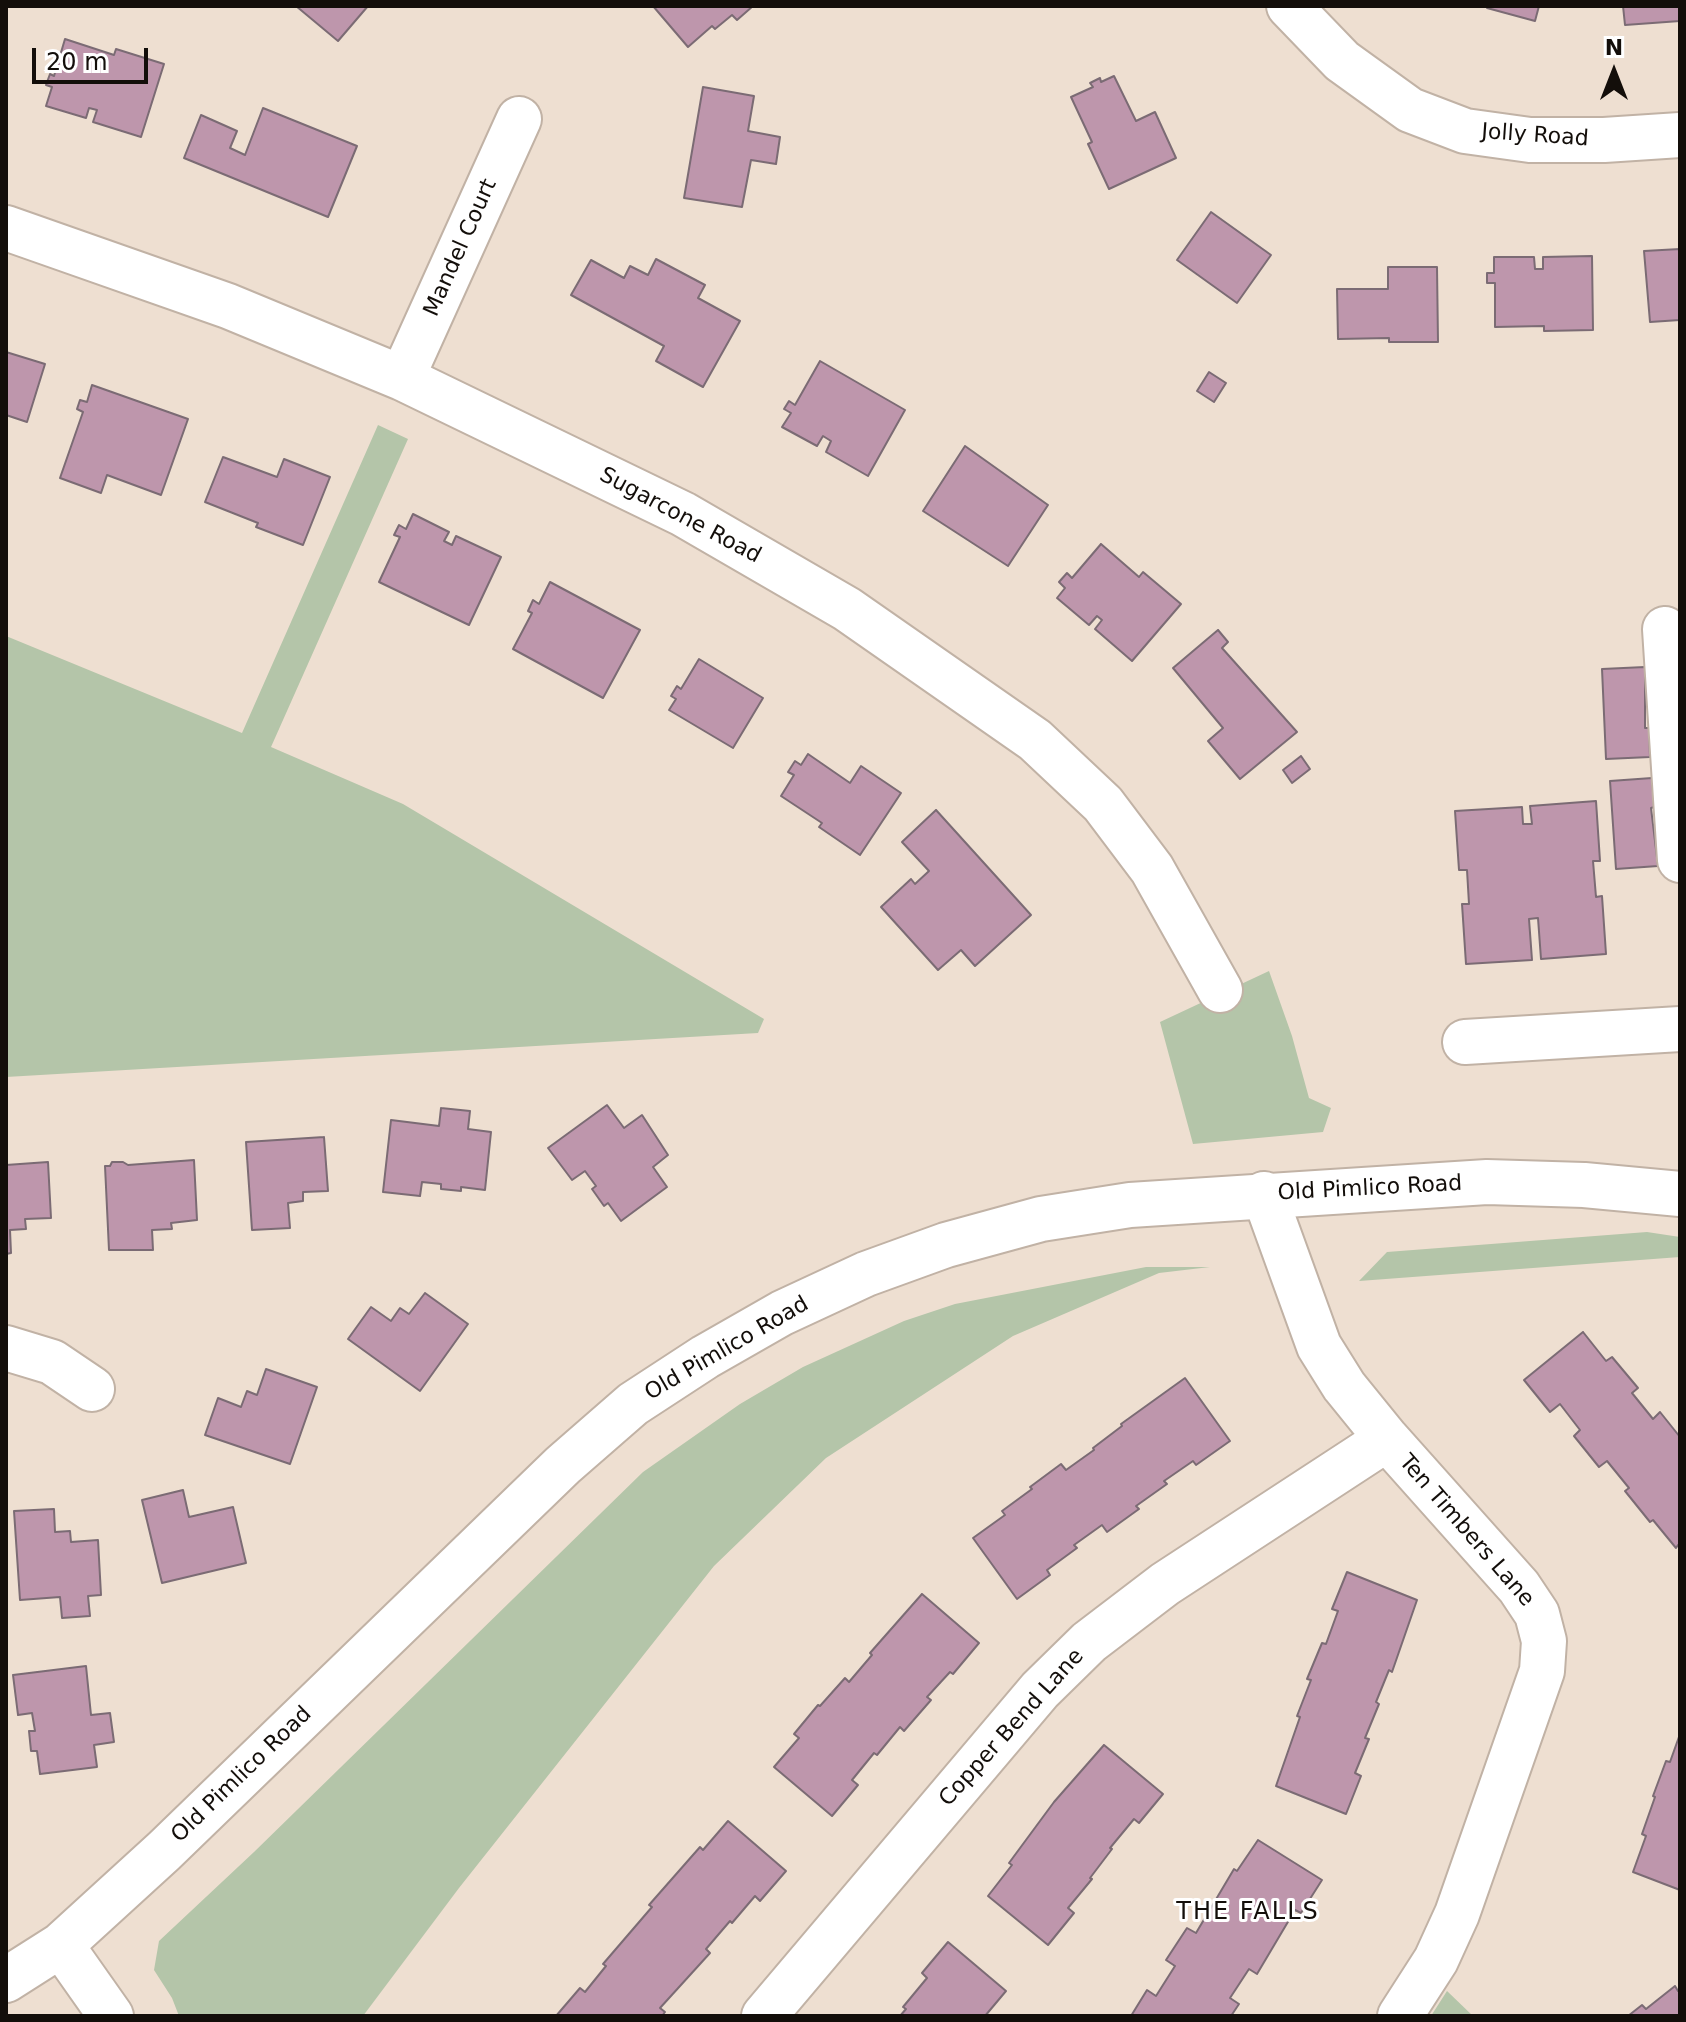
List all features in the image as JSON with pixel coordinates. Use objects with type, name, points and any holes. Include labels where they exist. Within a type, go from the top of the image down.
[{"type":"street","name":"Jolly Road","points":[[1289,6],[1342,61],[1410,110],[1465,131],[1530,140],[1604,140],[1680,135]]},
{"type":"street","name":"Mandel Court","points":[[402,378],[519,119]]},
{"type":"street","name":"Sugarcone Road","points":[[6,228],[228,306],[402,378],[683,514],[847,609],[1035,740],[1103,804],[1152,869],[1220,990]]},
{"type":"street","points":[[1665,629],[1680,860]]},
{"type":"street","points":[[1465,1042],[1680,1029]]},
{"type":"street","name":"Old Pimlico Road","points":[[6,1980],[61,1945],[164,1851],[563,1465],[633,1404],[705,1357],[782,1313],[852,1280],[946,1245],[1041,1219],[1130,1205],[1487,1182],[1584,1185],[1680,1194]]},
{"type":"street","name":"Ten Timbers Lane","points":[[1264,1194],[1319,1346],[1344,1386],[1519,1587],[1537,1614],[1544,1641],[1542,1671],[1457,1914],[1436,1960],[1400,2016]]},
{"type":"street","points":[[6,1348],[52,1362],[92,1389]]},
{"type":"street","name":"Copper Bend Lane","points":[[764,2016],[1040,1690],[1089,1642],[1165,1584],[1387,1439]]},
{"type":"street","points":[[61,1945],[111,2016]]},
{"type":"green space","points":[[378,425],[408,439],[271,747],[403,804],[764,1019],[758,1033],[6,1077],[6,636],[242,733]]},
{"type":"green space","points":[[1269,971],[1292,1036],[1309,1098],[1331,1108],[1323,1132],[1193,1144],[1160,1022]]},
{"type":"green space","points":[[1647,1232],[1680,1237],[1680,1257],[1359,1281],[1387,1252]]},
{"type":"green space","points":[[1146,1267],[1210,1267],[1159,1273],[1013,1336],[826,1458],[714,1566],[459,1888],[363,2016],[179,2016],[172,1998],[154,1970],[159,1941],[643,1472],[740,1404],[803,1367],[904,1321],[955,1304]]},
{"type":"green space","points":[[1447,1991],[1473,2016],[1431,2016]]},
{"type":"building","points":[[296,6],[368,6],[338,41]]},
{"type":"building","points":[[653,6],[753,6],[737,20],[732,15],[715,29],[712,26],[688,47]]},
{"type":"building","points":[[1487,6],[1539,6],[1535,21]]},
{"type":"building","points":[[1623,6],[1680,6],[1680,21],[1625,25]]},
{"type":"building","points":[[65,39],[114,55],[116,49],[164,64],[141,137],[93,122],[97,110],[89,108],[86,118],[46,106],[52,87],[46,85],[50,74],[54,76]]},
{"type":"building","points":[[1114,76],[1136,121],[1155,112],[1176,158],[1109,189],[1071,97],[1093,87],[1090,83],[1100,78],[1101,82]]},
{"type":"building","points":[[703,87],[754,96],[748,131],[780,137],[776,164],[751,160],[742,207],[684,198]]},
{"type":"building","points":[[263,108],[357,146],[328,217],[184,158],[201,115],[237,131],[230,148],[245,155]]},
{"type":"building","points":[[1211,212],[1271,255],[1237,303],[1177,260]]},
{"type":"building","points":[[1680,249],[1680,320],[1650,322],[1644,251]]},
{"type":"building","points":[[1592,256],[1593,330],[1544,331],[1544,326],[1495,327],[1495,283],[1487,283],[1487,273],[1494,273],[1494,257],[1534,257],[1535,269],[1543,269],[1543,257]]},
{"type":"building","points":[[656,259],[705,285],[698,298],[740,321],[703,387],[656,361],[664,346],[571,295],[591,260],[624,278],[630,266],[648,275]]},
{"type":"building","points":[[1388,267],[1437,267],[1438,342],[1389,342],[1389,338],[1338,339],[1337,289],[1388,289]]},
{"type":"building","points":[[6,352],[45,364],[27,422],[6,415]]},
{"type":"building","points":[[820,361],[905,410],[868,476],[826,452],[831,441],[823,436],[817,446],[782,427],[791,413],[784,409],[789,401],[795,405]]},
{"type":"building","points":[[1209,372],[1226,383],[1214,402],[1197,391]]},
{"type":"building","points":[[92,385],[188,419],[161,495],[107,475],[101,493],[60,478],[83,412],[77,409],[80,400],[87,402]]},
{"type":"building","points":[[965,446],[1048,505],[1008,566],[923,511]]},
{"type":"building","points":[[223,457],[277,477],[284,459],[330,477],[303,545],[256,527],[258,523],[205,502]]},
{"type":"building","points":[[413,514],[449,532],[444,541],[452,545],[456,536],[501,557],[469,625],[379,582],[400,537],[394,535],[399,525],[406,529]]},
{"type":"building","points":[[1101,544],[1139,577],[1143,572],[1181,604],[1132,661],[1095,629],[1102,620],[1097,616],[1089,625],[1057,598],[1065,588],[1059,582],[1067,573],[1072,578]]},
{"type":"building","points":[[550,582],[640,630],[603,698],[513,649],[532,613],[528,611],[533,600],[539,604]]},
{"type":"building","points":[[1218,630],[1228,642],[1222,648],[1297,732],[1240,779],[1208,741],[1223,728],[1173,668]]},
{"type":"building","points":[[699,659],[763,698],[733,748],[669,710],[676,699],[671,696],[677,686],[681,689]]},
{"type":"building","points":[[1645,667],[1645,728],[1649,728],[1650,757],[1606,759],[1602,669]]},
{"type":"building","points":[[808,754],[850,783],[861,766],[901,793],[860,855],[819,827],[822,823],[781,796],[794,775],[788,772],[795,761],[801,765]]},
{"type":"building","points":[[1301,756],[1310,769],[1292,783],[1283,770]]},
{"type":"building","points":[[1652,778],[1654,807],[1651,808],[1658,866],[1616,869],[1610,781]]},
{"type":"building","points":[[1596,801],[1600,861],[1593,861],[1596,897],[1602,896],[1606,954],[1541,959],[1538,918],[1529,919],[1532,960],[1466,964],[1462,904],[1469,904],[1467,870],[1459,870],[1455,811],[1522,807],[1523,824],[1532,824],[1530,806]]},
{"type":"building","points":[[936,810],[1031,915],[975,966],[961,950],[938,970],[881,907],[911,879],[915,884],[929,871],[902,842]]},
{"type":"building","points":[[607,1105],[624,1128],[642,1115],[668,1155],[653,1167],[667,1187],[621,1221],[608,1203],[604,1206],[592,1189],[596,1186],[585,1171],[572,1180],[548,1148]]},
{"type":"building","points":[[441,1108],[470,1111],[468,1129],[491,1132],[485,1190],[461,1187],[461,1191],[441,1189],[441,1184],[422,1182],[420,1196],[383,1192],[391,1120],[439,1126]]},
{"type":"building","points":[[324,1137],[328,1191],[303,1192],[303,1201],[288,1203],[290,1228],[252,1230],[246,1142]]},
{"type":"building","points":[[194,1160],[197,1220],[171,1223],[172,1229],[152,1230],[153,1250],[109,1250],[105,1166],[110,1166],[112,1162],[128,1165]]},
{"type":"building","points":[[48,1162],[51,1218],[25,1219],[26,1229],[10,1230],[11,1253],[6,1254],[6,1165]]},
{"type":"building","points":[[425,1293],[468,1324],[420,1391],[348,1339],[371,1307],[391,1321],[400,1308],[409,1314]]},
{"type":"building","points":[[1583,1332],[1606,1361],[1612,1357],[1638,1388],[1632,1393],[1653,1419],[1660,1412],[1680,1437],[1680,1547],[1678,1545],[1676,1548],[1653,1520],[1650,1522],[1625,1491],[1629,1488],[1607,1461],[1599,1467],[1574,1436],[1580,1430],[1560,1404],[1550,1412],[1524,1380]]},
{"type":"building","points":[[266,1369],[317,1387],[290,1464],[205,1435],[218,1398],[241,1407],[247,1391],[257,1395]]},
{"type":"building","points":[[1185,1378],[1230,1441],[1196,1465],[1193,1461],[1164,1481],[1167,1484],[1107,1532],[1102,1525],[1074,1545],[1077,1548],[1047,1570],[1050,1575],[1017,1599],[973,1538],[1005,1515],[1002,1511],[1032,1489],[1030,1487],[1061,1464],[1066,1470],[1094,1450],[1121,1424]]},
{"type":"building","points":[[183,1490],[189,1517],[233,1507],[246,1563],[162,1583],[142,1500]]},
{"type":"building","points":[[54,1509],[55,1532],[70,1531],[71,1542],[98,1540],[101,1595],[88,1596],[90,1616],[62,1618],[60,1597],[20,1600],[14,1511]]},
{"type":"building","points":[[1347,1572],[1417,1600],[1392,1672],[1389,1670],[1376,1702],[1379,1704],[1365,1738],[1369,1739],[1355,1773],[1361,1776],[1346,1814],[1276,1786],[1311,1680],[1307,1679],[1322,1643],[1326,1644],[1338,1611],[1332,1609]]},
{"type":"building","points":[[922,1594],[979,1643],[953,1674],[950,1672],[927,1697],[931,1700],[904,1731],[900,1727],[877,1755],[874,1753],[852,1780],[858,1785],[832,1816],[774,1767],[799,1738],[794,1734],[818,1705],[845,1678],[849,1682]]},
{"type":"building","points":[[86,1666],[91,1715],[110,1713],[114,1742],[94,1745],[97,1767],[40,1774],[37,1751],[31,1751],[29,1731],[35,1731],[32,1713],[18,1715],[13,1675]]},
{"type":"building","points":[[1680,1734],[1680,1890],[1633,1872],[1646,1836],[1642,1834],[1653,1796]]},
{"type":"building","points":[[1104,1745],[1163,1794],[1139,1823],[1134,1819],[1110,1848],[1092,1879],[1068,1908],[1074,1913],[1048,1945],[988,1896],[1054,1802]]},
{"type":"building","points":[[728,1821],[786,1871],[760,1901],[755,1896],[706,1949],[710,1953],[660,2008],[665,2012],[662,2016],[556,2016],[580,1988],[585,1992],[606,1966],[603,1964],[652,1907],[649,1905],[700,1847],[703,1850]]},
{"type":"building","points":[[1258,1840],[1322,1880],[1301,1913],[1295,1910],[1257,1974],[1249,1969],[1230,1998],[1239,2004],[1231,2016],[1131,2016],[1147,1990],[1156,1996],[1175,1966],[1166,1960],[1187,1928],[1196,1933],[1234,1869],[1237,1871]]},
{"type":"building","points":[[948,1942],[1006,1991],[985,2016],[900,2016],[906,2009],[903,2007],[927,1978],[922,1973]]},
{"type":"building","points":[[1675,1986],[1680,1990],[1680,2016],[1628,2016],[1642,2005],[1646,2009]]},
{"type":"district","name":"THE FALLS","points":[[1248,1913]]}]
